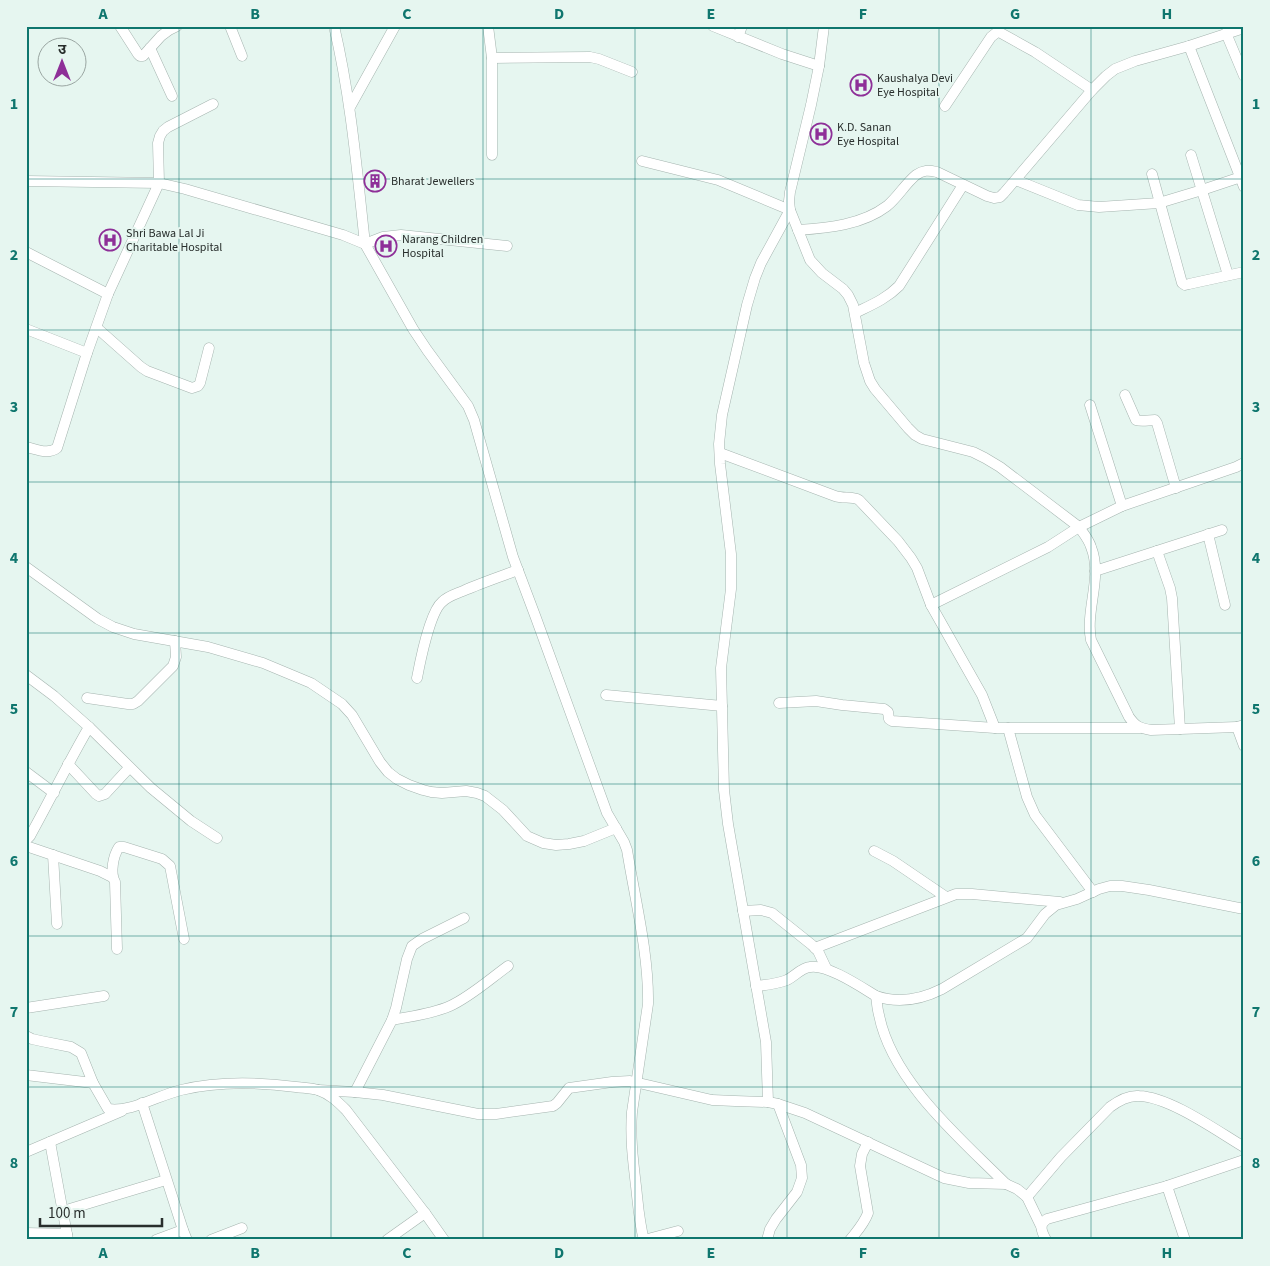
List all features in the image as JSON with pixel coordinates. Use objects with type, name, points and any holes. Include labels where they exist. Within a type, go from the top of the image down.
[{"type":"street","points":[[120,26],[140,56],[145,55],[161,36],[177,26]]},
{"type":"street","points":[[230,26],[242,56]]},
{"type":"street","points":[[334,26],[350,107],[365,244],[419,340],[472,413],[518,570],[607,814],[627,850],[648,976],[648,1004],[632,1112],[631,1139],[639,1216],[644,1240],[678,1231]]},
{"type":"street","points":[[350,107],[395,26]]},
{"type":"street","points":[[488,26],[492,58],[492,155]]},
{"type":"street","points":[[713,26],[740,31],[782,54],[819,66]]},
{"type":"street","points":[[824,26],[819,66],[789,201],[790,210],[810,260],[848,295],[853,305],[864,363],[870,381],[908,428],[922,439],[973,452],[1000,467],[1079,527],[1088,539],[1095,560],[1089,622],[1092,640],[1129,717],[1140,728]]},
{"type":"street","points":[[798,230],[839,226],[866,218],[888,206],[912,178],[928,170],[937,172],[987,196],[1000,197],[1092,90],[1115,69],[1134,61],[1244,28]]},
{"type":"street","points":[[945,106],[992,37],[999,32],[1035,52],[1092,90]]},
{"type":"street","points":[[1226,33],[1244,76]]},
{"type":"street","points":[[1016,180],[1070,202],[1088,207],[1159,203],[1243,180],[1189,46]]},
{"type":"street","points":[[150,48],[172,96]]},
{"type":"street","points":[[492,58],[590,58],[599,59],[632,72]]},
{"type":"street","points":[[26,447],[46,452],[57,448],[108,294],[159,184],[158,143],[160,136],[163,131],[213,104]]},
{"type":"street","points":[[1191,155],[1228,275]]},
{"type":"street","points":[[642,162],[718,180],[790,210]]},
{"type":"street","points":[[1152,174],[1182,283],[1188,284],[1244,272]]},
{"type":"street","points":[[26,180],[159,184],[185,189],[343,235],[365,244],[401,235],[507,246]]},
{"type":"street","points":[[855,313],[884,298],[899,286],[963,185]]},
{"type":"street","points":[[767,1240],[770,1229],[797,1192],[802,1178],[801,1165],[773,1103],[766,1042],[725,806],[721,668],[731,589],[731,554],[720,464],[720,428],[751,291],[762,263],[790,210]]},
{"type":"street","points":[[26,252],[108,294]]},
{"type":"street","points":[[97,328],[147,371],[192,388],[198,386],[200,382],[209,348]]},
{"type":"street","points":[[26,329],[87,353]]},
{"type":"street","points":[[1125,394],[1136,420],[1140,422],[1155,420],[1157,423],[1176,488]]},
{"type":"street","points":[[1090,405],[1122,506]]},
{"type":"street","points":[[720,453],[839,498],[859,500],[898,541],[917,568],[931,605],[978,686],[995,728]]},
{"type":"street","points":[[931,605],[1122,506],[1244,463]]},
{"type":"street","points":[[1095,571],[1222,530]]},
{"type":"street","points":[[1208,534],[1225,605]]},
{"type":"street","points":[[1157,551],[1172,598],[1180,729]]},
{"type":"street","points":[[26,567],[98,619],[113,627],[129,632],[208,647],[248,658],[310,683],[342,704],[352,715],[380,762],[397,779],[423,790],[442,793],[466,791],[484,796],[503,810],[523,832],[543,843],[556,845],[584,841],[616,828]]},
{"type":"street","points":[[417,678],[422,650],[436,609],[441,602],[448,597],[518,570]]},
{"type":"street","points":[[87,698],[128,704],[138,701],[173,666],[176,656],[176,641]]},
{"type":"street","points":[[26,675],[54,696],[89,727],[129,768],[170,804],[217,838]]},
{"type":"street","points":[[606,695],[722,706]]},
{"type":"street","points":[[779,704],[807,701],[822,702],[842,706],[884,709],[888,712],[889,719],[892,721],[995,728],[1140,728],[1151,730],[1240,726],[1244,746]]},
{"type":"street","points":[[26,840],[54,793],[89,727]]},
{"type":"street","points":[[1008,728],[1027,797],[1035,815],[1093,892]]},
{"type":"street","points":[[68,764],[99,796],[105,794],[129,768]]},
{"type":"street","points":[[26,772],[54,793]]},
{"type":"street","points":[[26,846],[100,870],[112,877],[115,882],[117,949]]},
{"type":"street","points":[[112,877],[114,855],[119,847],[167,862],[172,870],[184,940]]},
{"type":"street","points":[[874,851],[893,861],[946,897]]},
{"type":"street","points":[[53,855],[57,924]]},
{"type":"street","points":[[756,986],[780,982],[810,966],[826,968],[876,996],[885,999],[902,1000],[929,996],[1027,938],[1045,914],[1056,904],[1077,899],[1110,886],[1149,890],[1244,909]]},
{"type":"street","points":[[815,948],[956,894],[1061,902]]},
{"type":"street","points":[[743,910],[761,910],[772,913],[815,948],[826,968]]},
{"type":"street","points":[[355,1092],[392,1020],[412,946],[464,918]]},
{"type":"street","points":[[392,1020],[451,1006],[508,966]]},
{"type":"street","points":[[26,1008],[104,996]]},
{"type":"street","points":[[876,996],[881,1025],[891,1049],[915,1089],[1006,1184],[1017,1189],[1027,1197],[1046,1240]]},
{"type":"street","points":[[26,1036],[70,1047],[81,1053],[108,1109],[121,1109],[137,1105]]},
{"type":"street","points":[[26,1075],[94,1083]]},
{"type":"street","points":[[26,1152],[137,1105],[180,1090],[225,1084],[277,1084],[318,1090],[383,1095],[486,1115],[553,1106],[558,1103],[567,1090],[574,1087],[612,1082],[636,1082],[712,1100],[773,1103],[805,1113],[944,1178],[969,1183],[1006,1184]]},
{"type":"street","points":[[318,1090],[339,1102],[346,1110],[444,1240]]},
{"type":"street","points":[[1027,1197],[1061,1157],[1110,1107],[1118,1101],[1129,1097],[1139,1096],[1172,1106],[1244,1147]]},
{"type":"street","points":[[137,1105],[185,1235],[156,1240]]},
{"type":"street","points":[[26,1233],[68,1237],[50,1142]]},
{"type":"street","points":[[850,1240],[866,1220],[868,1213],[860,1166],[862,1154],[868,1142]]},
{"type":"street","points":[[1041,1226],[1042,1222],[1046,1219],[1167,1186],[1244,1160]]},
{"type":"street","points":[[63,1211],[166,1180]]},
{"type":"street","points":[[1167,1186],[1185,1240]]},
{"type":"street","points":[[387,1240],[425,1213]]},
{"type":"street","points":[[211,1240],[242,1228]]},
{"type":"place","name":"Kaushalya Devi Eye Hospital","points":[[861,85]]},
{"type":"place","name":"K.D. Sanan Eye Hospital","points":[[821,134]]},
{"type":"place","name":"Bharat Jewellers","points":[[375,181]]},
{"type":"place","name":"Shri Bawa Lal Ji Charitable Hospital","points":[[110,240]]},
{"type":"place","name":"Narang Children Hospital","points":[[386,246]]}]
